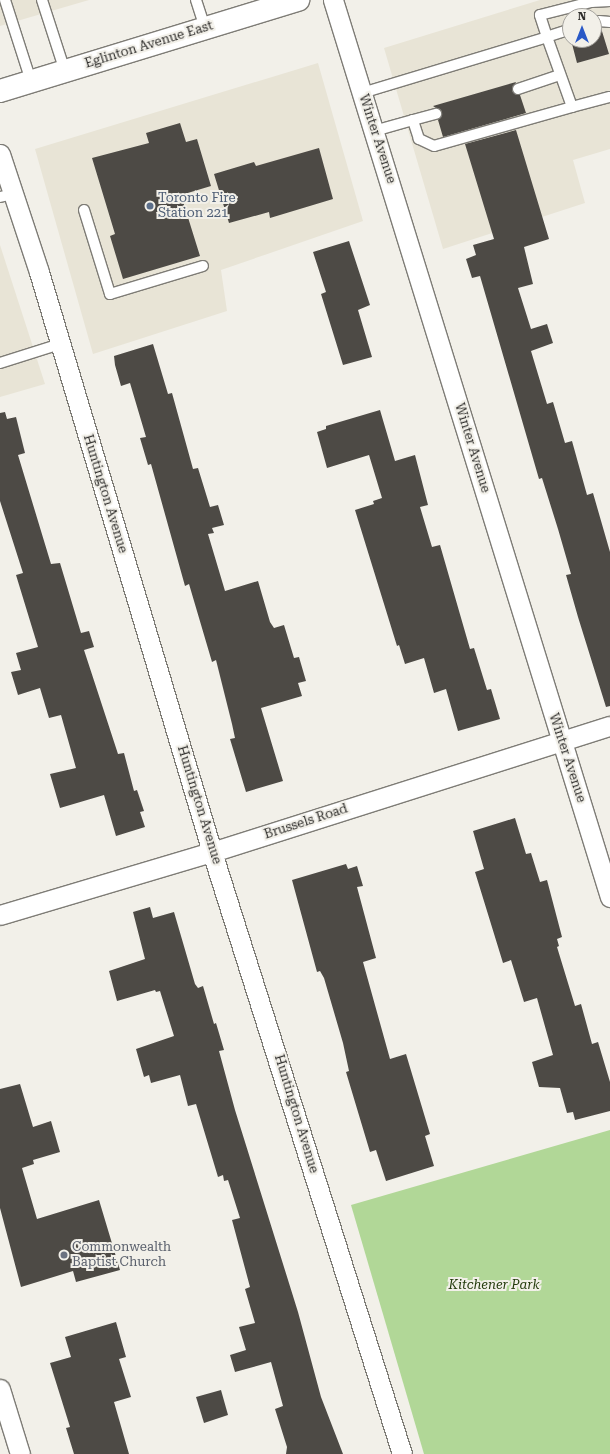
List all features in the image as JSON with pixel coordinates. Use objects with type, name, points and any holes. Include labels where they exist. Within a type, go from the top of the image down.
[{"type":"main road","name":"Eglinton Avenue East","points":[[0,91],[298,0]]},
{"type":"street","name":"Winter Avenue","points":[[333,0],[560,741],[610,897]]},
{"type":"street","name":"Huntington Avenue","points":[[0,154],[7,195],[60,344],[212,852],[402,1454]]},
{"type":"street","name":"Brussels Road","points":[[0,915],[212,852],[610,726]]},
{"type":"street","points":[[0,1389],[20,1454]]},
{"type":"lane","points":[[5,0],[31,81]]},
{"type":"lane","points":[[42,0],[65,71]]},
{"type":"lane","points":[[196,0],[205,28]]},
{"type":"lane","points":[[572,107],[540,15],[591,2],[610,1]]},
{"type":"lane","points":[[362,92],[562,32]]},
{"type":"lane","points":[[518,89],[560,75]]},
{"type":"lane","points":[[413,120],[419,139],[434,146],[610,97]]},
{"type":"lane","points":[[374,131],[436,114]]},
{"type":"lane","points":[[84,210],[110,294],[203,266]]},
{"type":"lane","points":[[0,363],[60,344]]},
{"type":"shaded area","points":[[0,0],[89,0],[0,26]]},
{"type":"shaded area","points":[[540,0],[610,0],[610,149],[573,160],[585,203],[443,249],[384,48]]},
{"type":"shaded area","points":[[318,63],[363,221],[221,270],[227,311],[93,354],[35,149]]},
{"type":"shaded area","points":[[0,245],[45,384],[0,397]]},
{"type":"green space","name":"Kitchener Park","points":[[610,1130],[610,1454],[424,1454],[351,1205]]},
{"type":"building","points":[[602,31],[609,54],[577,63],[573,48],[602,48]]},
{"type":"building","points":[[516,82],[512,91],[520,95],[526,113],[443,137],[438,120],[442,112],[433,106]]},
{"type":"building","name":"Toronto Fire Station 221","points":[[180,123],[186,142],[197,139],[211,186],[181,195],[200,256],[123,279],[110,236],[115,234],[92,158],[149,143],[146,133]]},
{"type":"building","points":[[516,130],[549,239],[524,247],[533,284],[518,288],[531,329],[547,324],[553,343],[531,351],[547,404],[553,402],[565,443],[572,441],[587,495],[593,493],[610,552],[610,706],[606,707],[566,575],[571,574],[558,529],[542,478],[539,479],[480,276],[472,278],[466,259],[476,255],[473,245],[494,239],[465,144]]},
{"type":"building","points":[[319,148],[333,199],[270,218],[269,212],[229,223],[214,174],[254,162],[256,166]]},
{"type":"building","points":[[349,241],[370,305],[358,310],[372,357],[343,365],[321,294],[326,292],[313,252]]},
{"type":"building","points":[[153,344],[168,394],[172,393],[193,469],[198,468],[210,507],[218,505],[224,525],[212,528],[214,533],[208,534],[225,591],[258,581],[270,622],[274,628],[284,625],[294,658],[299,657],[306,681],[298,683],[302,696],[261,708],[283,781],[246,792],[230,739],[235,738],[216,660],[212,662],[189,584],[185,586],[151,464],[148,465],[140,438],[146,437],[130,383],[121,386],[115,365],[114,356]]},
{"type":"building","points":[[380,410],[395,461],[415,455],[428,505],[420,507],[432,547],[440,545],[470,649],[474,648],[487,690],[491,689],[500,719],[458,731],[446,689],[434,693],[424,658],[405,664],[399,645],[397,646],[355,510],[374,504],[373,501],[382,498],[369,455],[327,468],[317,432],[326,429],[326,426]]},
{"type":"building","points":[[5,412],[7,419],[16,417],[25,453],[18,455],[51,564],[60,563],[81,633],[89,631],[94,647],[84,650],[118,754],[124,753],[134,791],[137,790],[144,811],[140,812],[145,827],[116,836],[104,795],[60,808],[50,774],[76,768],[61,715],[49,718],[40,688],[18,695],[11,672],[21,670],[16,653],[38,647],[16,575],[23,573],[0,501],[0,413]]},
{"type":"building","points":[[515,818],[526,854],[531,853],[540,882],[547,880],[562,937],[557,939],[559,946],[557,947],[575,1006],[581,1004],[592,1044],[598,1042],[610,1082],[610,1111],[575,1120],[573,1112],[567,1113],[560,1088],[539,1087],[532,1062],[553,1055],[537,998],[524,1002],[511,960],[503,963],[475,872],[484,869],[473,831]]},
{"type":"building","points":[[346,864],[348,869],[357,866],[363,886],[357,887],[376,958],[363,962],[390,1059],[406,1054],[430,1134],[425,1136],[434,1166],[386,1181],[376,1150],[370,1152],[346,1072],[349,1071],[343,1043],[324,978],[320,971],[317,972],[292,880]]},
{"type":"building","points":[[150,907],[153,918],[174,912],[195,984],[198,988],[203,986],[214,1024],[216,1023],[224,1050],[219,1051],[235,1110],[298,1312],[321,1397],[343,1454],[286,1454],[287,1447],[275,1409],[283,1406],[271,1362],[235,1372],[230,1355],[246,1350],[239,1327],[255,1323],[245,1289],[250,1287],[232,1220],[240,1218],[228,1180],[224,1181],[223,1175],[218,1177],[196,1104],[188,1106],[180,1075],[151,1083],[149,1075],[144,1077],[136,1049],[174,1036],[160,991],[156,992],[155,990],[117,1001],[109,971],[145,959],[133,912]]},
{"type":"building","points":[[20,1084],[33,1127],[51,1121],[60,1152],[33,1160],[34,1164],[22,1168],[37,1219],[99,1200],[120,1270],[76,1282],[73,1271],[21,1287],[0,1208],[0,1089]]},
{"type":"building","points":[[116,1322],[126,1357],[119,1359],[131,1397],[114,1402],[129,1454],[74,1454],[66,1428],[70,1427],[50,1363],[71,1357],[65,1337]]},
{"type":"building","points":[[221,1390],[228,1415],[204,1423],[196,1397]]},
{"type":"place","name":"Toronto Fire Station 221","points":[[150,206]]},
{"type":"place","name":"Commonwealth Baptist Church","points":[[64,1255]]}]
